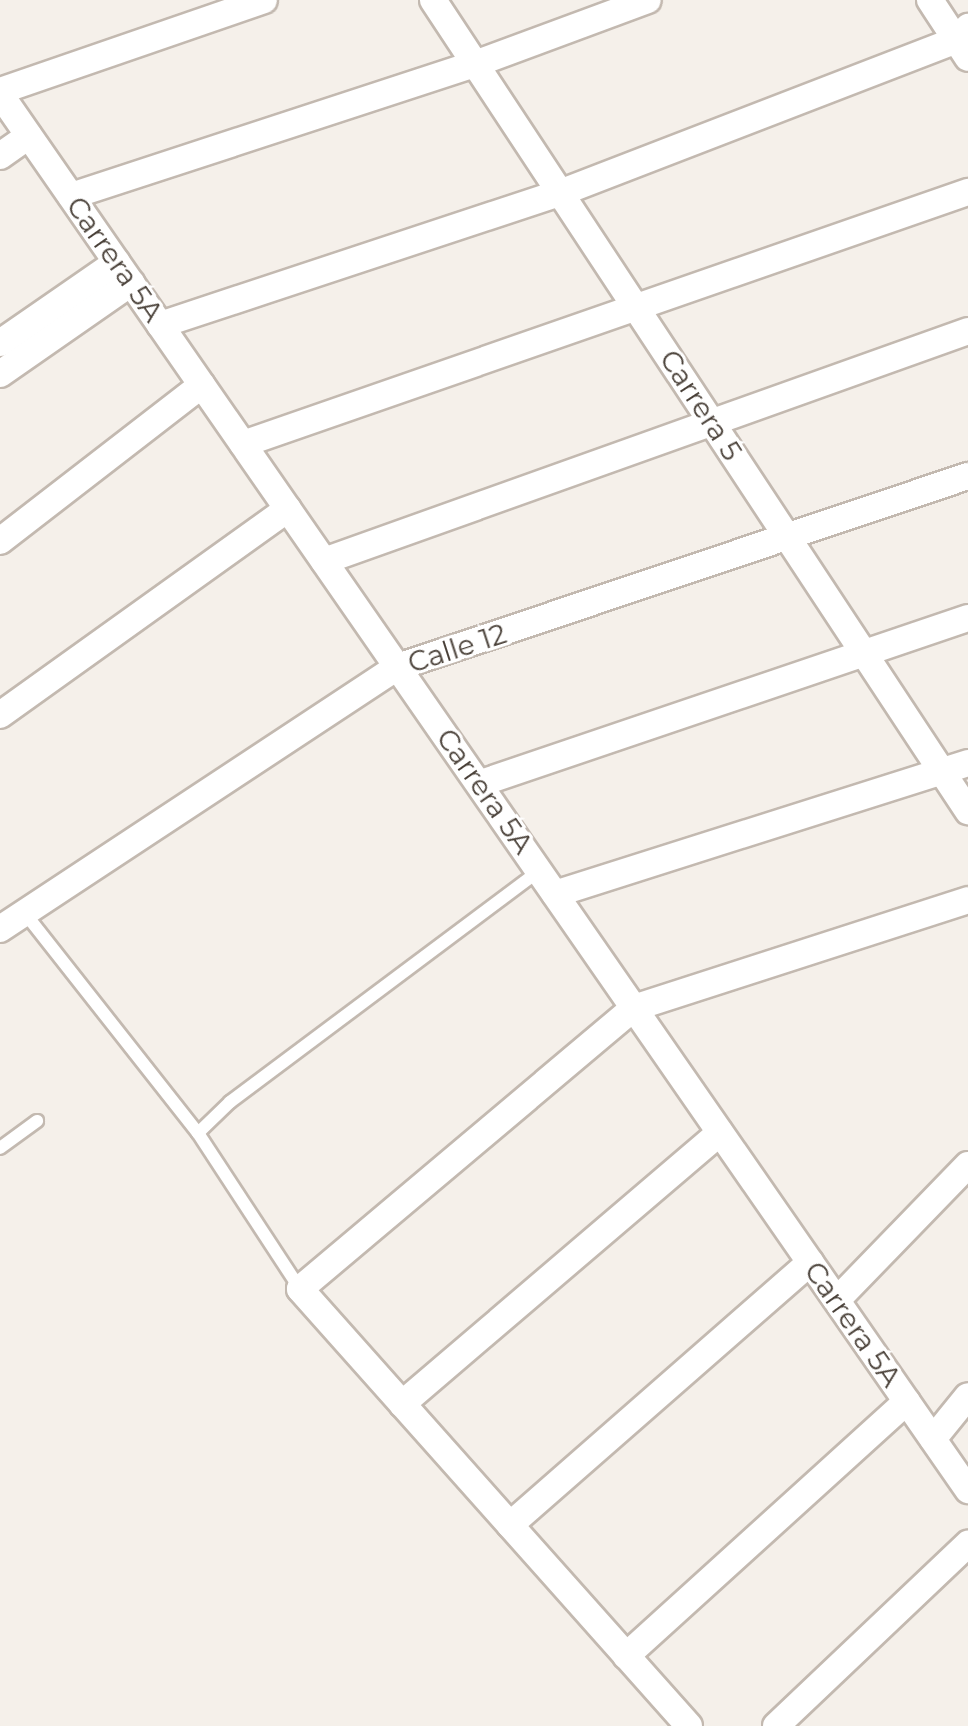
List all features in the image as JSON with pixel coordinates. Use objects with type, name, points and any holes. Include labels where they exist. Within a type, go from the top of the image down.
[{"type":"street","points":[[0,92],[264,0]]},
{"type":"street","name":"Carrera 5","points":[[433,0],[968,811]]},
{"type":"street","points":[[71,196],[475,64],[648,0]]},
{"type":"street","points":[[160,325],[560,193],[964,42],[930,0]]},
{"type":"street","name":"Carrera 5A","points":[[0,92],[968,1490]]},
{"type":"street","points":[[0,156],[29,136]]},
{"type":"street","points":[[243,444],[968,192]]},
{"type":"street","points":[[0,343],[124,273]]},
{"type":"street","points":[[0,374],[124,273]]},
{"type":"street","points":[[324,561],[714,426],[968,331]]},
{"type":"street","points":[[0,541],[202,385]]},
{"type":"street","name":"Calle 12","points":[[0,929],[398,667],[789,540],[968,476]]},
{"type":"street","points":[[0,715],[288,509]]},
{"type":"street","points":[[481,783],[968,618]]},
{"type":"street","points":[[555,894],[968,763]]},
{"type":"street","points":[[689,1726],[300,1289],[634,1008],[968,900]]},
{"type":"street","points":[[402,1404],[720,1132]]},
{"type":"street","points":[[837,1300],[968,1165]]},
{"type":"street","points":[[510,1525],[810,1262]]},
{"type":"street","points":[[933,1439],[968,1396]]},
{"type":"street","points":[[626,1656],[907,1401]]},
{"type":"street","points":[[776,1726],[968,1544]]},
{"type":"lane","points":[[198,1133],[230,1102],[539,871]]},
{"type":"lane","points":[[24,912],[198,1133],[300,1289]]},
{"type":"lane","points":[[0,1148],[37,1121]]}]
